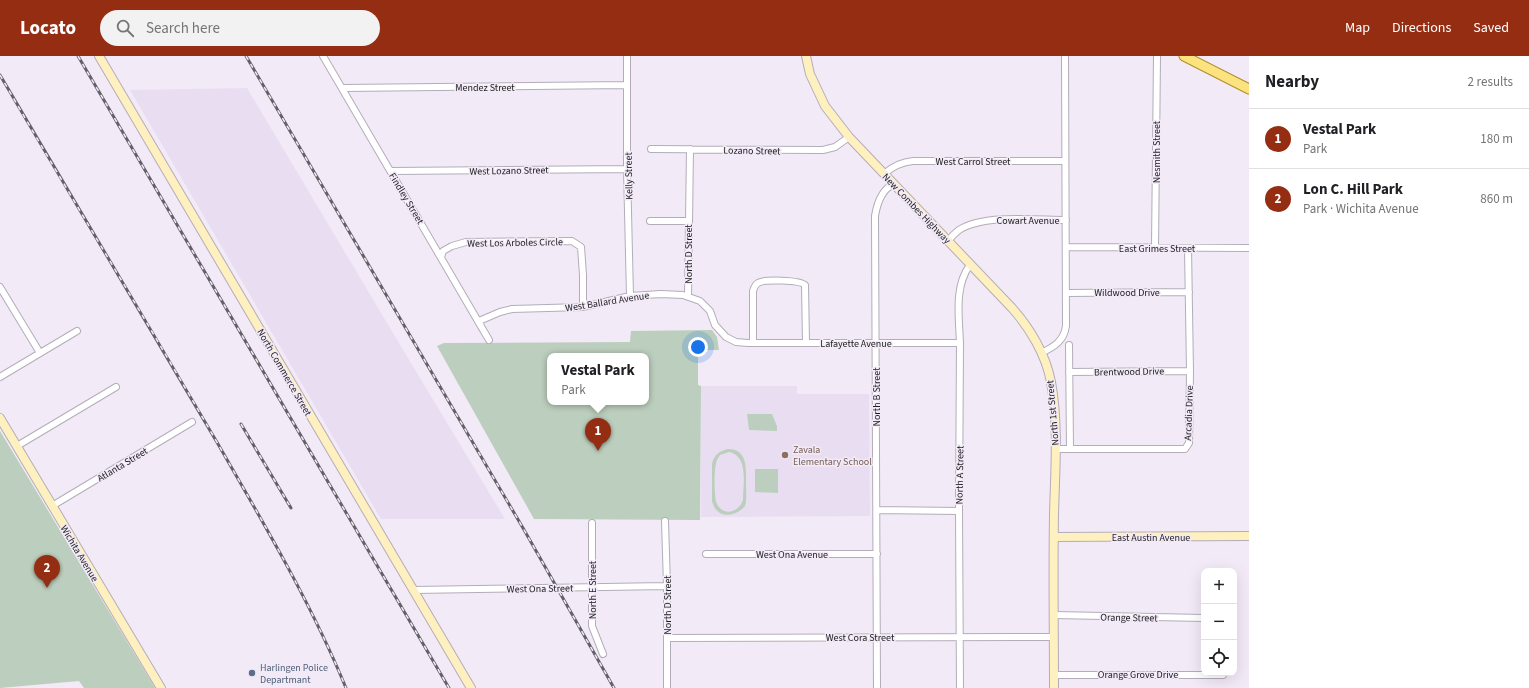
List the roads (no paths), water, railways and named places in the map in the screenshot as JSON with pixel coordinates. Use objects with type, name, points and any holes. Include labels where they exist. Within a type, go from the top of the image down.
[{"type":"main road","points":[[1184,56],[1249,89]]},
{"type":"street","name":"North Commerce Street","points":[[99,56],[471,688]]},
{"type":"street","name":"Findley Street","points":[[323,56],[489,340]]},
{"type":"street","name":"Kelly Street","points":[[628,56],[627,169],[630,296]]},
{"type":"street","name":"New Combes Highway","points":[[806,56],[810,74],[825,106],[849,137],[1018,315],[1030,330],[1041,353]]},
{"type":"street","points":[[1041,353],[1058,343],[1064,335],[1066,326],[1065,56]]},
{"type":"street","name":"Nesmith Street","points":[[1155,248],[1156,56]]},
{"type":"street","name":"Mendez Street","points":[[342,88],[627,85]]},
{"type":"street","name":"Lozano Street","points":[[651,149],[823,150],[835,148],[849,137]]},
{"type":"street","name":"North D Street","points":[[690,149],[688,296],[700,301],[710,311],[715,325],[726,337],[736,342],[753,343]]},
{"type":"street","name":"West Carrol Street","points":[[884,174],[897,164],[913,161],[1065,161]]},
{"type":"street","name":"West Lozano Street","points":[[391,172],[627,169]]},
{"type":"street","name":"North B Street","points":[[877,688],[875,216],[881,197],[890,186],[894,184]]},
{"type":"street","name":"Cowart Avenue","points":[[948,241],[959,230],[992,220],[1066,220]]},
{"type":"street","points":[[650,221],[688,221]]},
{"type":"street","name":"West Los Arboles Circle","points":[[441,257],[443,251],[452,246],[466,242],[572,240],[581,247],[583,307]]},
{"type":"street","name":"East Grimes Street","points":[[1066,247],[1249,248]]},
{"type":"street","name":"Arcadia Drive","points":[[1055,450],[1185,449],[1189,443],[1190,371],[1188,248]]},
{"type":"street","name":"North A Street","points":[[960,688],[959,321],[960,283],[970,265]]},
{"type":"street","points":[[753,343],[753,290],[757,283],[760,282],[785,281],[802,282],[805,284],[806,343]]},
{"type":"street","points":[[0,287],[40,353]]},
{"type":"street","name":"Wildwood Drive","points":[[1066,293],[1189,292]]},
{"type":"street","name":"West Ballard Avenue","points":[[479,321],[500,312],[512,309],[583,307],[630,296],[683,294],[688,296]]},
{"type":"street","points":[[0,378],[77,331]]},
{"type":"street","name":"Lafayette Avenue","points":[[753,343],[960,343]]},
{"type":"street","points":[[1069,345],[1070,449]]},
{"type":"street","name":"North 1st Street","points":[[1041,353],[1051,381],[1056,433],[1054,688]]},
{"type":"street","name":"Brentwood Drive","points":[[1069,372],[1190,371]]},
{"type":"street","points":[[16,446],[116,387]]},
{"type":"street","name":"Wichita Avenue","points":[[0,418],[161,688]]},
{"type":"street","name":"Atlanta Street","points":[[52,506],[192,422]]},
{"type":"street","points":[[876,510],[959,511]]},
{"type":"street","name":"North D Street","points":[[665,521],[667,586],[667,688]]},
{"type":"street","name":"North E Street","points":[[592,523],[592,626],[603,654]]},
{"type":"street","name":"East Austin Avenue","points":[[1054,538],[1249,536]]},
{"type":"street","name":"West Ona Avenue","points":[[706,554],[877,554]]},
{"type":"street","name":"West Ona Street","points":[[414,590],[667,586]]},
{"type":"street","name":"Orange Street","points":[[1054,615],[1201,618]]},
{"type":"street","name":"West Cora Street","points":[[667,638],[1054,637]]},
{"type":"street","name":"Orange Grove Drive","points":[[1054,674],[1201,674]]},
{"type":"railway","points":[[78,56],[449,688]]},
{"type":"railway","points":[[246,56],[523,528],[614,688]]},
{"type":"railway","points":[[0,75],[218,444],[269,534],[318,625],[346,688]]},
{"type":"railway","points":[[241,424],[291,508]]},
{"type":"place","name":"Vestal Park","points":[[598,451]]},
{"type":"place","name":"Zavala Elementary School","points":[[785,455]]},
{"type":"place","name":"Lon C. Hill Park","points":[[47,588]]},
{"type":"place","name":"Harlingen Police Departmant","points":[[252,673]]}]
